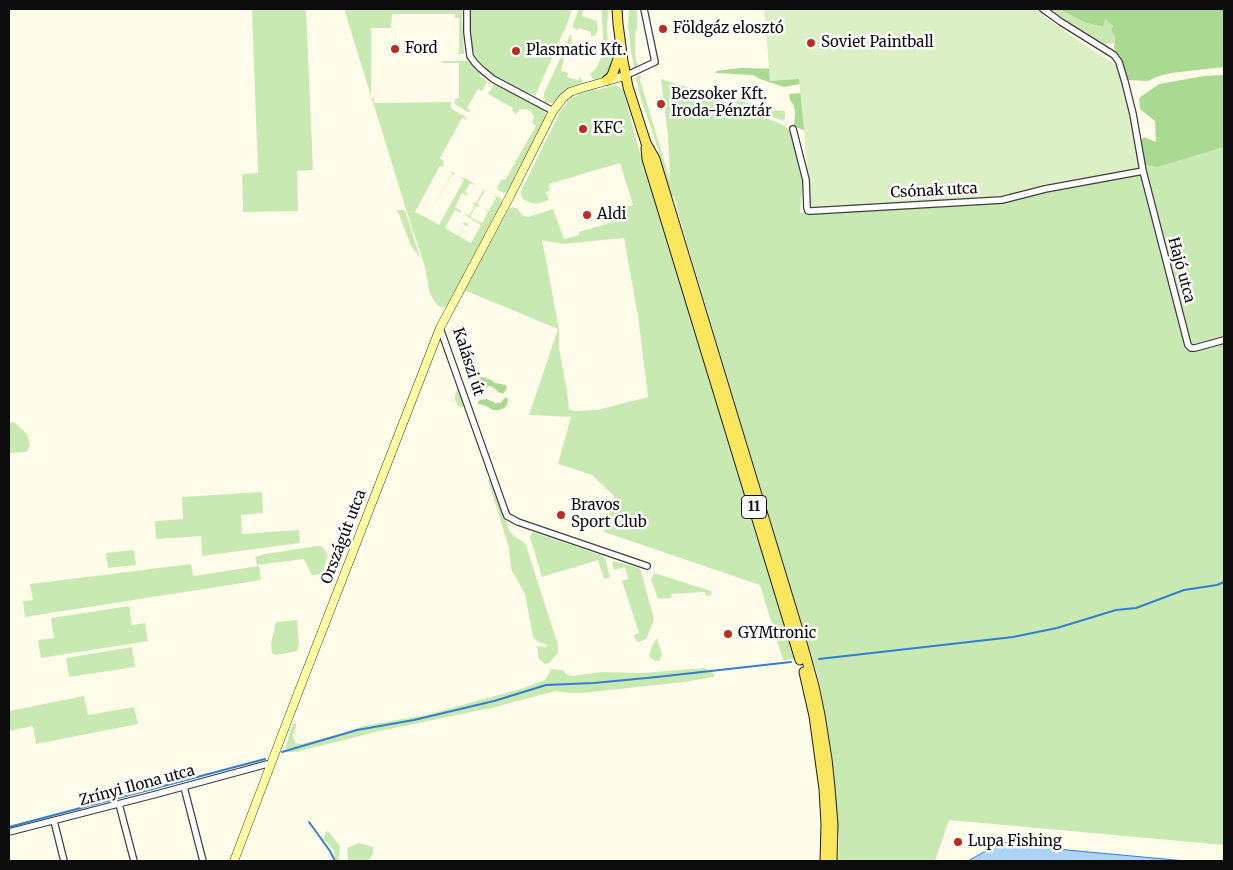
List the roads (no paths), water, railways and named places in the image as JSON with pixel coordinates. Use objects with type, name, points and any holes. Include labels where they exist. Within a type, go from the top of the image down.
[{"type":"main road","name":"11","points":[[618,9],[618,24],[625,76],[636,115],[646,143],[655,159],[814,686],[827,759],[830,788],[832,861]]},
{"type":"main road","points":[[607,80],[613,73],[621,48]]},
{"type":"main road","name":"Kalászi út","points":[[440,328],[553,111],[570,92],[625,76]]},
{"type":"main road","name":"11","points":[[646,143],[650,169],[802,665],[814,716],[824,789],[826,824],[825,861]]},
{"type":"main road","name":"Országút utca","points":[[234,861],[440,328]]},
{"type":"street","points":[[467,9],[470,56],[480,69],[493,79],[553,111]]},
{"type":"street","points":[[625,76],[655,62],[644,9]]},
{"type":"street","name":"Hajó utca","points":[[1043,9],[1114,55],[1119,62],[1133,114],[1141,164],[1188,344],[1191,348],[1195,348],[1224,340]]},
{"type":"street","name":"Csónak utca","points":[[793,129],[806,180],[808,211],[1002,200],[1045,189],[1143,171]]},
{"type":"street","name":"Kalászi út","points":[[440,328],[507,516],[518,522],[647,566]]},
{"type":"street","name":"Zrínyi Ilona utca","points":[[9,832],[184,787],[273,760]]},
{"type":"street","points":[[184,787],[203,861]]},
{"type":"street","points":[[119,804],[134,861]]},
{"type":"street","points":[[54,821],[64,861]]},
{"type":"water","points":[[1002,842],[1067,850],[1186,861],[968,861]]},
{"type":"waterway","points":[[819,659],[1013,637],[1057,628],[1116,610],[1136,608],[1184,590],[1217,585],[1224,582]]},
{"type":"waterway","points":[[282,752],[357,730],[414,720],[494,701],[546,685],[594,683],[791,662]]},
{"type":"waterway","points":[[9,827],[265,759]]},
{"type":"waterway","points":[[309,822],[335,861]]},
{"type":"place","name":"Földgáz elosztó","points":[[663,29]]},
{"type":"place","name":"Soviet Paintball","points":[[811,43]]},
{"type":"place","name":"Ford","points":[[395,49]]},
{"type":"place","name":"Plasmatic Kft.","points":[[516,51]]},
{"type":"place","name":"Bezsoker Kft. Iroda-Pénztár","points":[[661,104]]},
{"type":"place","name":"KFC","points":[[583,129]]},
{"type":"place","name":"Aldi","points":[[587,215]]},
{"type":"place","name":"Bravos Sport Club","points":[[561,515]]},
{"type":"place","name":"GYMtronic","points":[[728,634]]},
{"type":"place","name":"Lupa Fishing","points":[[958,842]]}]
